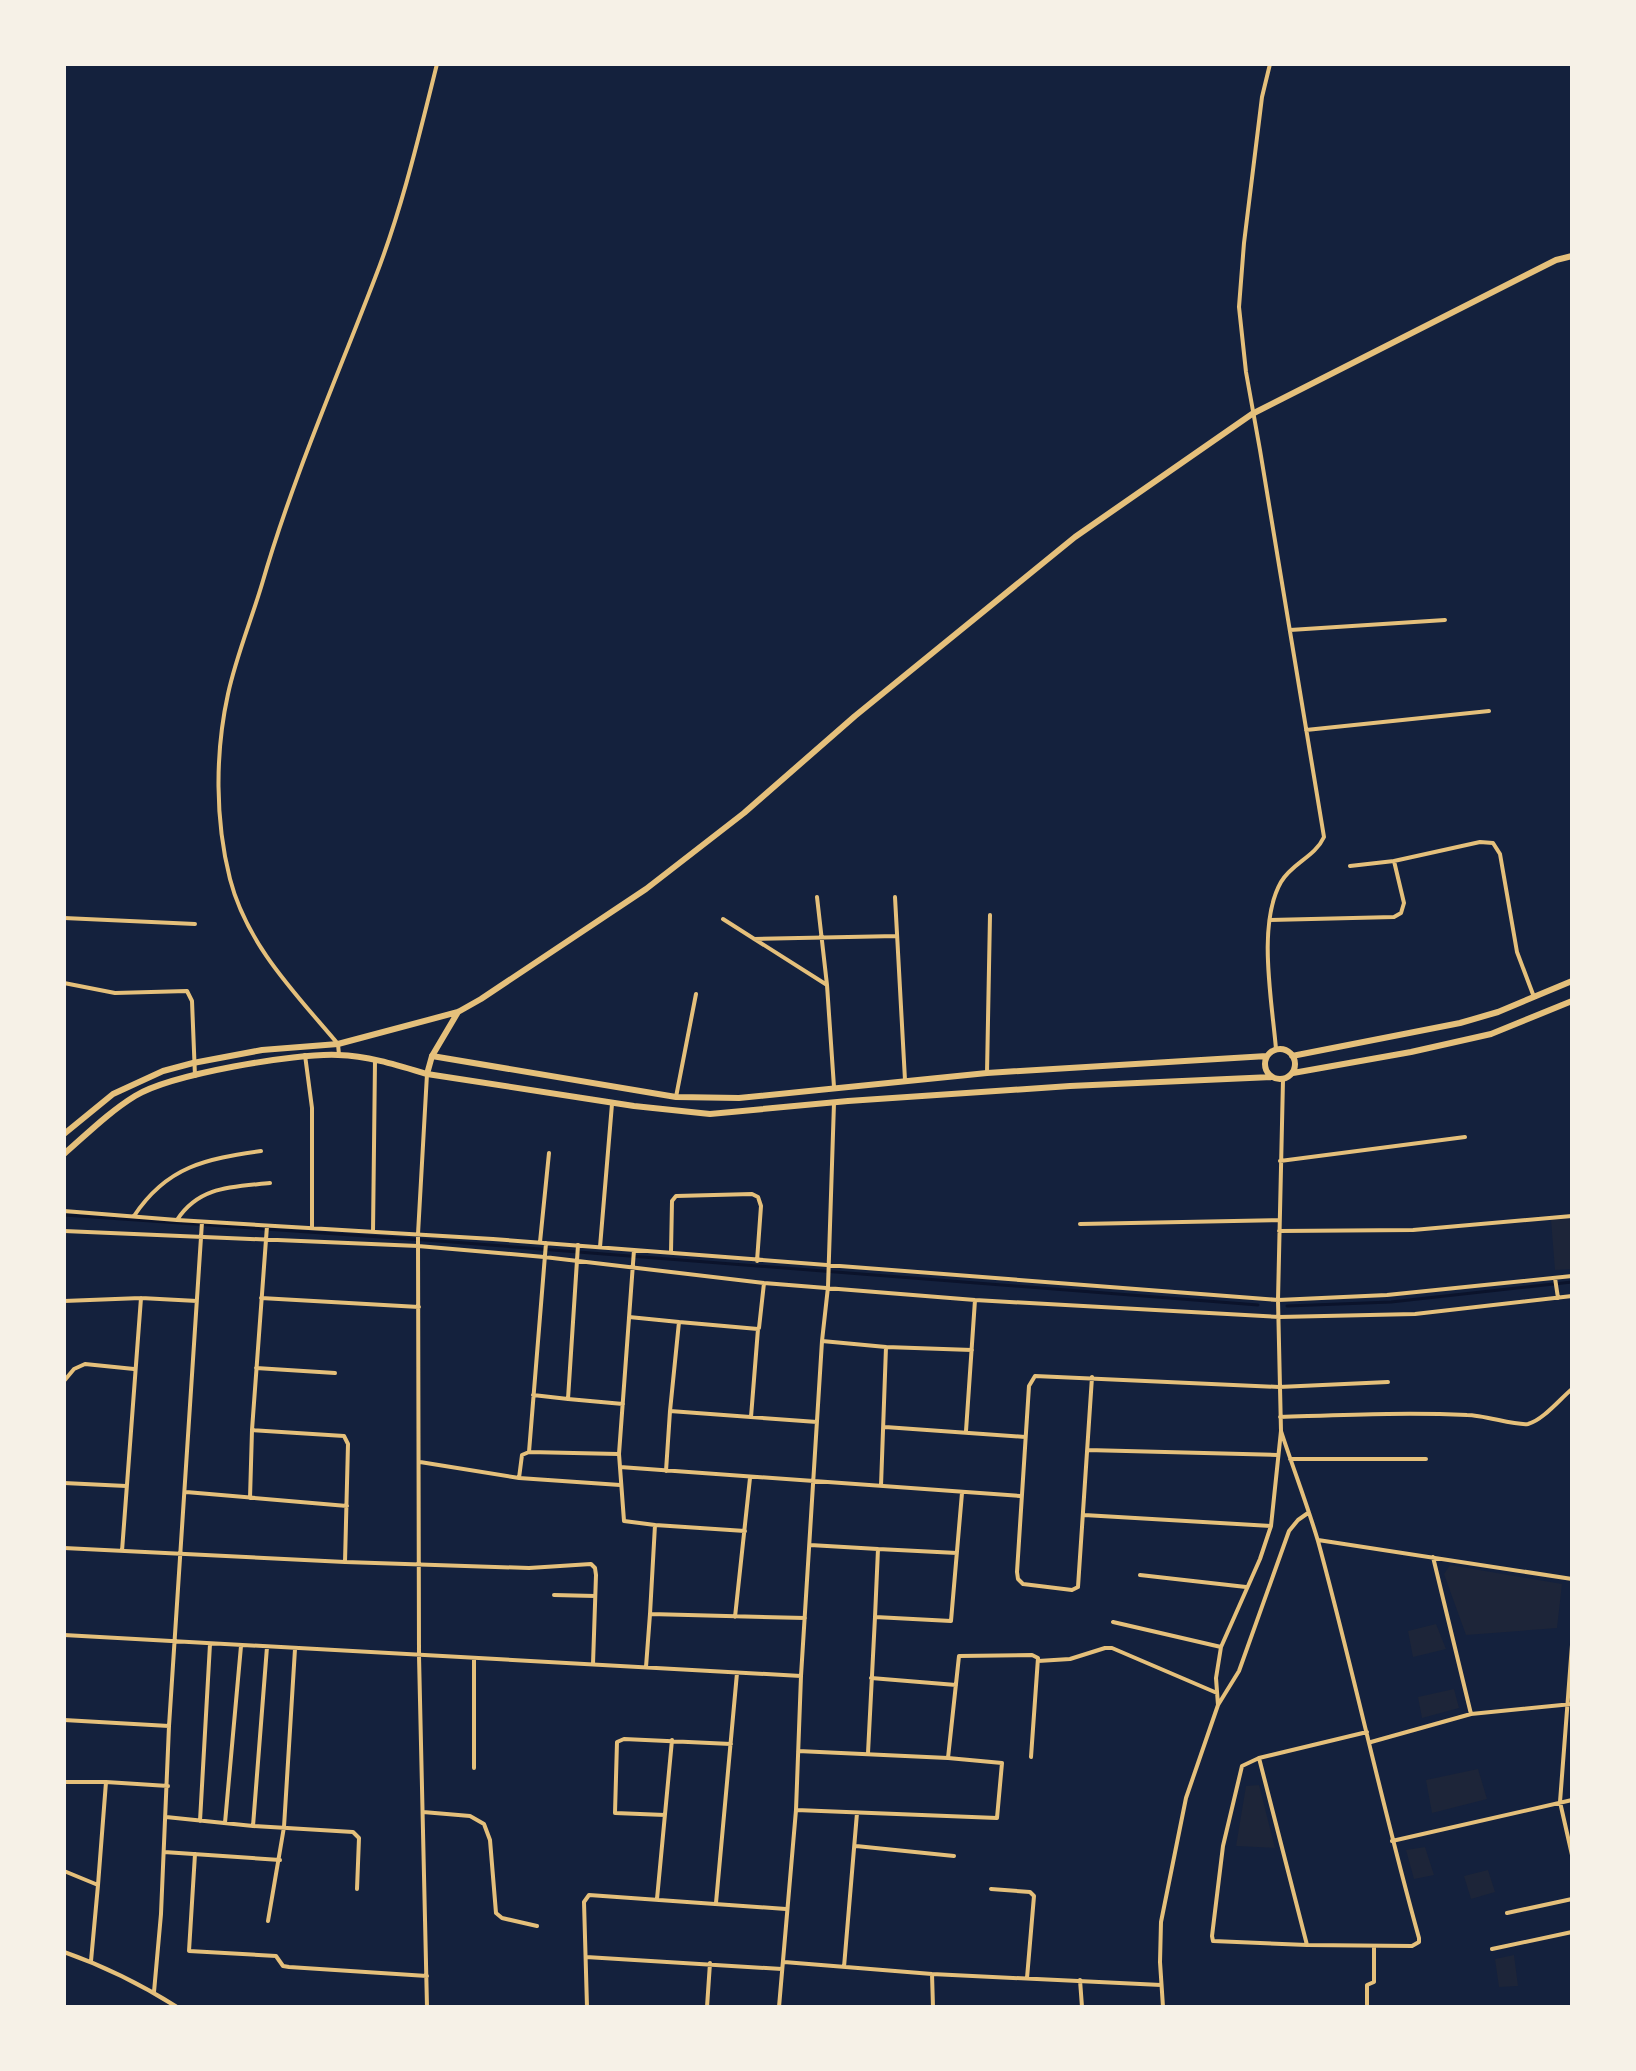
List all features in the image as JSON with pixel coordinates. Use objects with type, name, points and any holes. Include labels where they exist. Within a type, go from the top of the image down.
[{"type":"street","points":[[339,1055],[338,1044],[277,973],[247,923],[231,881],[220,829],[218,768],[228,694],[267,565],[307,450],[388,241],[412,165],[437,64]]},
{"type":"street","points":[[1270,64],[1262,97],[1239,307],[1252,414],[1324,837],[1319,848],[1284,877],[1271,901],[1270,968],[1276,1049]]},
{"type":"street","points":[[64,1134],[113,1094],[138,1080],[193,1063],[262,1050],[338,1044],[458,1012],[481,999],[646,889],[744,813],[855,716],[1075,537],[1252,414],[1556,260],[1572,256]]},
{"type":"street","points":[[1290,630],[1445,620]]},
{"type":"street","points":[[1306,730],[1489,711]]},
{"type":"street","points":[[1350,866],[1394,861],[1480,842],[1493,843],[1498,847],[1517,952],[1534,997]]},
{"type":"street","points":[[1270,920],[1394,917],[1401,913],[1404,903],[1394,861]]},
{"type":"street","points":[[817,897],[834,1087]]},
{"type":"street","points":[[895,897],[905,1080]]},
{"type":"street","points":[[987,1073],[990,915]]},
{"type":"street","points":[[64,918],[195,924]]},
{"type":"street","points":[[723,919],[827,985]]},
{"type":"street","points":[[754,939],[897,936]]},
{"type":"street","points":[[1292,1056],[1460,1023],[1498,1012],[1572,981]]},
{"type":"street","points":[[64,983],[115,993],[187,991],[192,1001],[195,1076]]},
{"type":"street","points":[[676,1097],[696,994]]},
{"type":"street","points":[[1283,1080],[1293,1073],[1491,1034],[1572,1001]]},
{"type":"street","points":[[427,2007],[419,1656],[418,1234],[427,1074],[432,1056],[458,1012]]},
{"type":"street","points":[[432,1056],[676,1097],[739,1098],[987,1073],[1267,1056],[1276,1049],[1283,1049],[1292,1056],[1295,1061],[1293,1073]]},
{"type":"street","points":[[64,1154],[137,1095],[155,1086],[305,1055],[375,1059],[427,1074],[710,1114],[1070,1086],[1272,1077],[1283,1080]]},
{"type":"street","points":[[305,1055],[313,1143],[312,1228]]},
{"type":"street","points":[[1267,1056],[1266,1069],[1272,1077]]},
{"type":"street","points":[[373,1232],[375,1059]]},
{"type":"street","points":[[1218,1705],[1216,1678],[1221,1647],[1260,1559],[1271,1526],[1281,1431],[1278,1300],[1283,1080]]},
{"type":"street","points":[[600,1247],[613,1102]]},
{"type":"street","points":[[779,2007],[796,1810],[801,1676],[828,1287],[834,1102]]},
{"type":"street","points":[[1280,1161],[1465,1137]]},
{"type":"street","points":[[134,1217],[146,1198],[163,1181],[187,1167],[261,1151]]},
{"type":"street","points":[[529,1452],[549,1153]]},
{"type":"street","points":[[177,1220],[187,1205],[205,1193],[270,1183]]},
{"type":"street","points":[[671,1252],[672,1201],[676,1196],[752,1194],[758,1197],[761,1206],[757,1261]]},
{"type":"street","points":[[64,1211],[578,1245],[1278,1300],[1387,1295],[1572,1276]]},
{"type":"street","points":[[1279,1231],[1413,1230],[1572,1216]]},
{"type":"street","points":[[1080,1224],[1279,1220]]},
{"type":"street","points":[[154,1992],[202,1222]]},
{"type":"street","points":[[250,1498],[267,1226]]},
{"type":"street","points":[[64,1231],[418,1245],[764,1283],[975,1300],[1279,1317],[1415,1314],[1572,1296]]},
{"type":"street","points":[[568,1399],[578,1245]]},
{"type":"street","points":[[634,1250],[619,1454],[624,1521],[745,1531]]},
{"type":"street","points":[[1555,1278],[1558,1298]]},
{"type":"street","points":[[751,1417],[764,1283]]},
{"type":"street","points":[[64,1301],[141,1298],[197,1301]]},
{"type":"street","points":[[122,1552],[141,1298]]},
{"type":"street","points":[[261,1298],[419,1307]]},
{"type":"street","points":[[966,1431],[975,1300]]},
{"type":"street","points":[[629,1317],[758,1329]]},
{"type":"street","points":[[666,1471],[679,1322]]},
{"type":"street","points":[[822,1341],[972,1350]]},
{"type":"street","points":[[881,1486],[886,1347]]},
{"type":"street","points":[[64,1381],[74,1369],[85,1364],[135,1369]]},
{"type":"street","points":[[256,1368],[335,1373]]},
{"type":"street","points":[[1092,1377],[1078,1587],[1072,1590],[1023,1584],[1017,1572],[1031,1379],[1041,1375],[1092,1377],[1279,1387],[1388,1382]]},
{"type":"street","points":[[1280,1417],[1419,1412],[1487,1415],[1512,1423],[1528,1424],[1572,1389]]},
{"type":"street","points":[[533,1395],[623,1404]]},
{"type":"street","points":[[670,1411],[817,1422]]},
{"type":"street","points":[[885,1427],[1025,1437]]},
{"type":"street","points":[[252,1430],[344,1436],[348,1444],[345,1562]]},
{"type":"street","points":[[1281,1431],[1318,1540],[1370,1742],[1392,1841],[1419,1942],[1412,1946],[1218,1943],[1212,1936],[1223,1846],[1240,1768],[1259,1758],[1367,1732]]},
{"type":"street","points":[[1087,1450],[1277,1455]]},
{"type":"street","points":[[519,1478],[522,1455],[529,1452],[619,1454]]},
{"type":"street","points":[[1290,1459],[1426,1459]]},
{"type":"street","points":[[420,1462],[519,1478],[620,1485]]},
{"type":"street","points":[[620,1467],[1021,1496]]},
{"type":"street","points":[[735,1617],[750,1478]]},
{"type":"street","points":[[64,1483],[126,1486]]},
{"type":"street","points":[[186,1492],[347,1506]]},
{"type":"street","points":[[875,1617],[951,1621],[954,1617],[962,1493]]},
{"type":"street","points":[[1163,2007],[1161,1922],[1186,1798],[1218,1705],[1239,1671],[1289,1531],[1309,1512]]},
{"type":"street","points":[[1084,1515],[1271,1526]]},
{"type":"street","points":[[646,1668],[655,1525]]},
{"type":"street","points":[[1318,1540],[1572,1579]]},
{"type":"street","points":[[810,1545],[957,1553]]},
{"type":"street","points":[[64,1548],[529,1568],[591,1564],[595,1568],[593,1665]]},
{"type":"street","points":[[868,1753],[878,1549]]},
{"type":"street","points":[[1433,1557],[1471,1714]]},
{"type":"street","points":[[1140,1575],[1246,1587]]},
{"type":"street","points":[[554,1595],[595,1596]]},
{"type":"street","points":[[650,1614],[805,1618]]},
{"type":"street","points":[[1113,1622],[1221,1647]]},
{"type":"street","points":[[64,1635],[801,1676]]},
{"type":"street","points":[[200,1821],[210,1644]]},
{"type":"street","points":[[1572,1645],[1560,1802],[1572,1855]]},
{"type":"street","points":[[225,1823],[241,1646]]},
{"type":"street","points":[[253,1826],[267,1647]]},
{"type":"street","points":[[1038,1661],[1062,1661],[1112,1648],[1217,1693]]},
{"type":"street","points":[[268,1921],[284,1827],[295,1649]]},
{"type":"street","points":[[948,1758],[960,1655],[1037,1656],[1031,1757]]},
{"type":"street","points":[[474,1659],[474,1768]]},
{"type":"street","points":[[716,1903],[737,1673]]},
{"type":"street","points":[[871,1678],[956,1685]]},
{"type":"street","points":[[1370,1742],[1471,1714],[1569,1704]]},
{"type":"street","points":[[64,1720],[169,1726]]},
{"type":"street","points":[[665,1815],[615,1813],[617,1742],[624,1739],[731,1744]]},
{"type":"street","points":[[657,1899],[672,1740]]},
{"type":"street","points":[[796,1810],[997,1818],[1002,1763],[798,1751]]},
{"type":"street","points":[[1259,1758],[1307,1945]]},
{"type":"street","points":[[64,1782],[168,1786]]},
{"type":"street","points":[[91,1961],[106,1782]]},
{"type":"street","points":[[1392,1841],[1572,1800]]},
{"type":"street","points":[[423,1812],[470,1816],[484,1824],[490,1840],[496,1913],[502,1918],[537,1926]]},
{"type":"street","points":[[844,1967],[857,1813]]},
{"type":"street","points":[[166,1817],[355,1833],[359,1838],[357,1889]]},
{"type":"street","points":[[856,1846],[954,1856]]},
{"type":"street","points":[[164,1852],[280,1860]]},
{"type":"street","points":[[195,1854],[189,1951],[276,1956],[283,1966],[289,1967],[427,1976]]},
{"type":"street","points":[[64,1871],[98,1885]]},
{"type":"street","points":[[991,1889],[1030,1892],[1034,1896],[1027,1978]]},
{"type":"street","points":[[587,2007],[586,1897],[594,1895],[786,1909]]},
{"type":"street","points":[[1507,1913],[1572,1899]]},
{"type":"street","points":[[1492,1949],[1572,1932]]},
{"type":"street","points":[[1367,2007],[1367,1985],[1374,1982],[1374,1946]]},
{"type":"street","points":[[64,1952],[91,1961],[177,2007]]},
{"type":"street","points":[[586,1957],[782,1969]]},
{"type":"street","points":[[783,1962],[932,1974],[1161,1985]]},
{"type":"street","points":[[707,2007],[710,1963]]},
{"type":"street","points":[[932,1974],[933,2007]]},
{"type":"street","points":[[1080,1980],[1082,2007]]},
{"type":"shaded area","points":[[1572,1219],[1572,1269],[1555,1270],[1551,1220]]},
{"type":"shaded area","points":[[1450,1565],[1562,1584],[1557,1628],[1466,1635],[1444,1574]]},
{"type":"shaded area","points":[[1436,1624],[1446,1649],[1413,1657],[1408,1631]]},
{"type":"shaded area","points":[[1454,1689],[1459,1708],[1422,1718],[1418,1697]]},
{"type":"shaded area","points":[[1478,1769],[1487,1799],[1432,1813],[1426,1780]]},
{"type":"shaded area","points":[[1259,1785],[1275,1848],[1236,1846],[1246,1786]]},
{"type":"shaded area","points":[[1425,1847],[1434,1875],[1414,1879],[1406,1850]]},
{"type":"shaded area","points":[[1488,1870],[1495,1892],[1471,1899],[1464,1876]]},
{"type":"shaded area","points":[[1514,1955],[1518,1986],[1499,1987],[1495,1959]]},
{"type":"waterway","points":[[64,1215],[1258,1305]]},
{"type":"waterway","points":[[1287,1306],[1391,1302],[1572,1282]]}]
